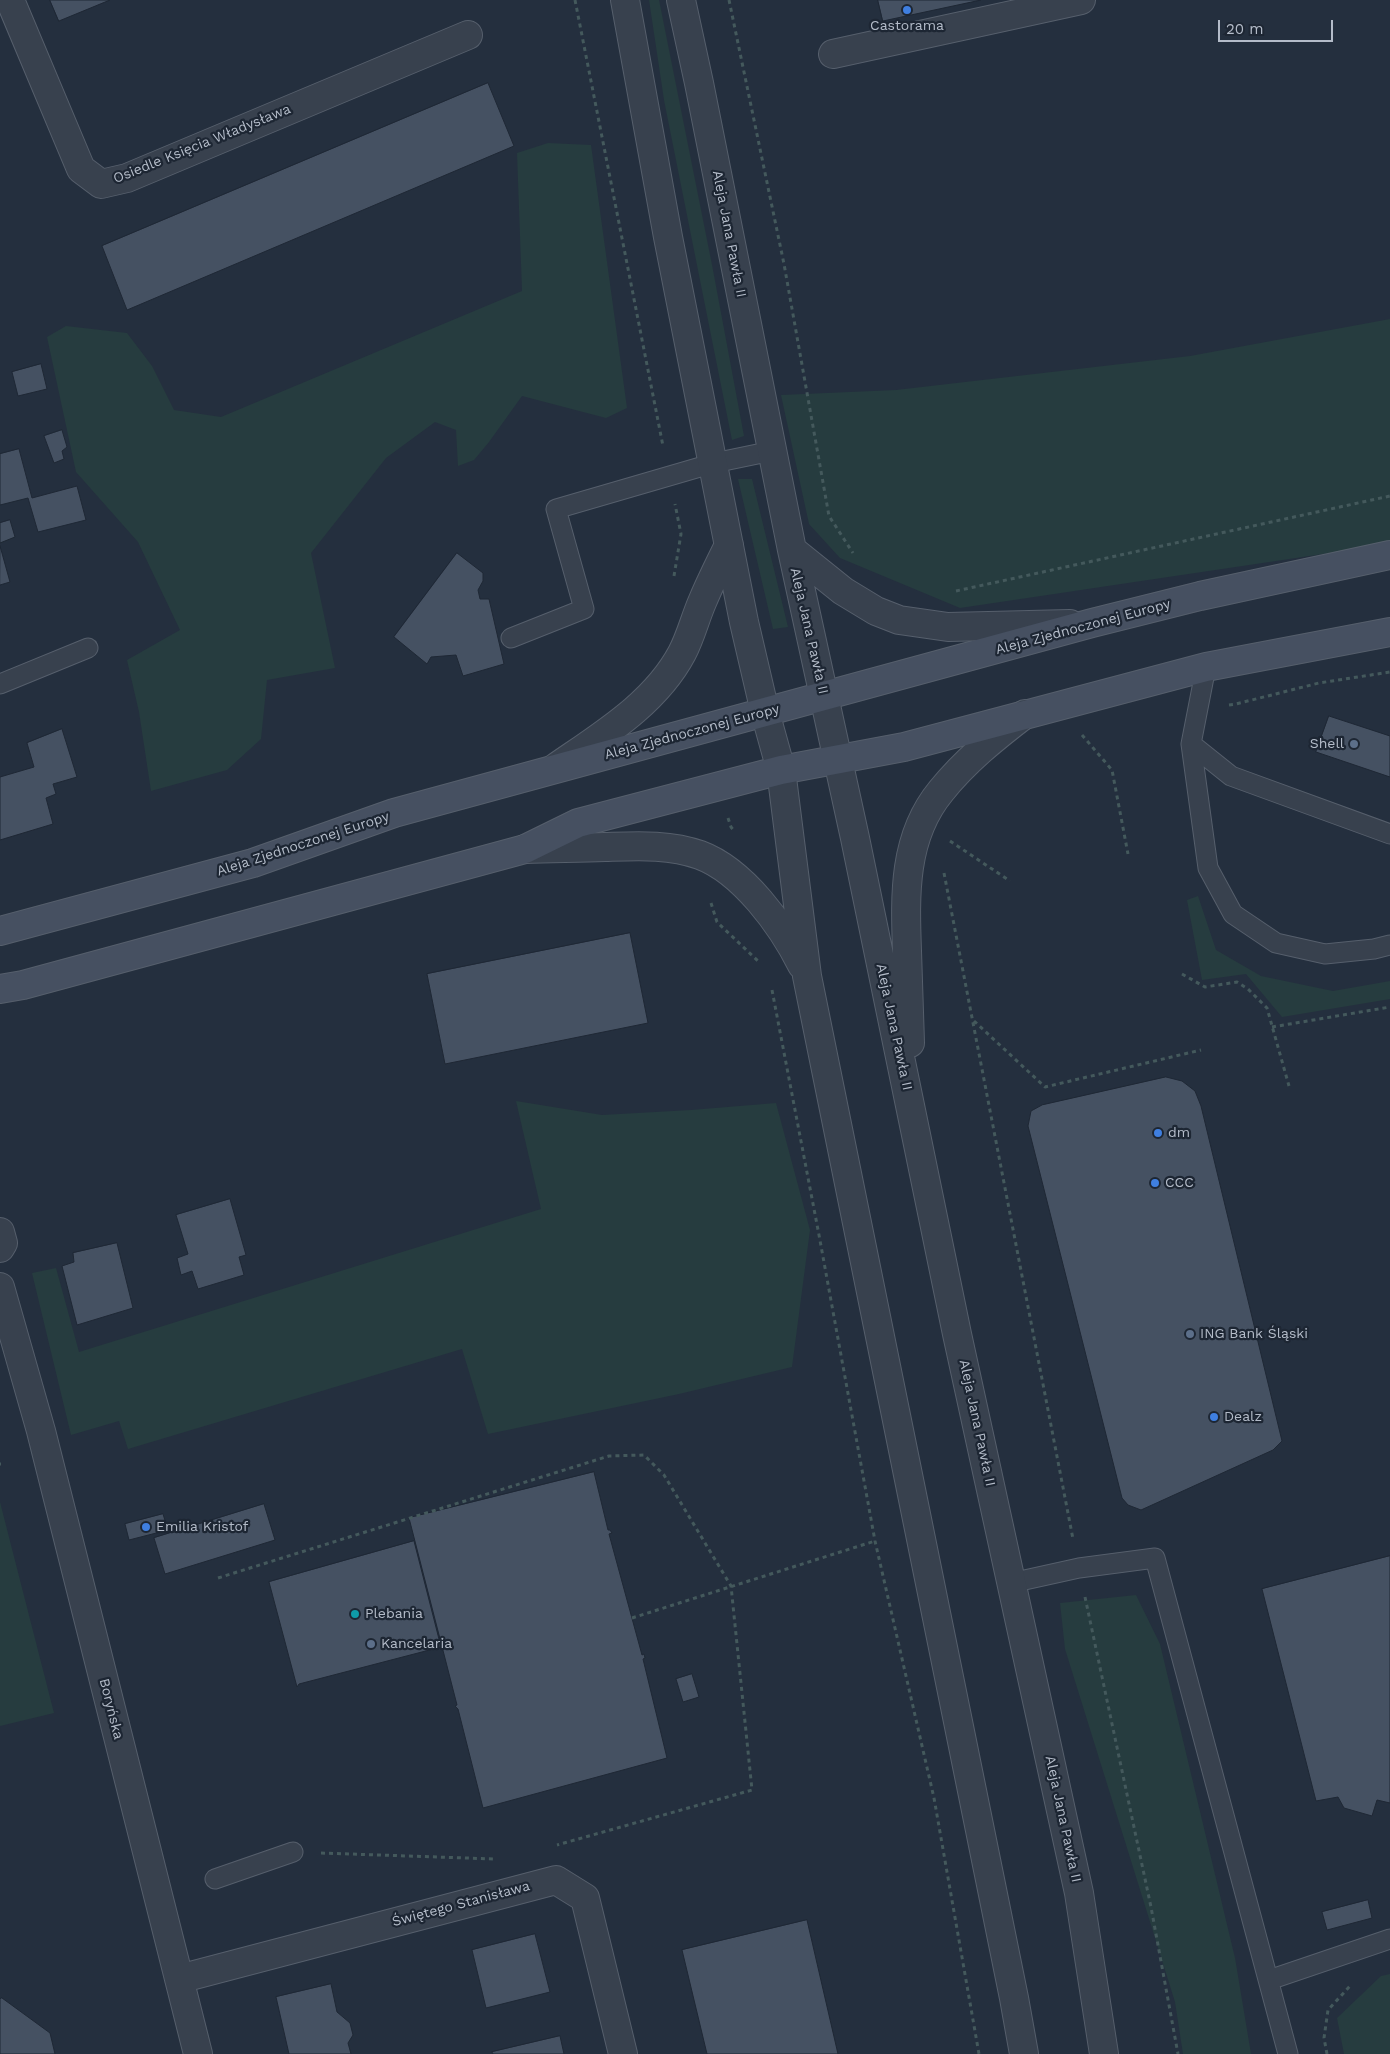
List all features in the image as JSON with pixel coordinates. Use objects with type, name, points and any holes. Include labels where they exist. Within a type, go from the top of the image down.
[{"type":"main road","name":"Aleja Zjednoczonej Europy","points":[[0,931],[253,863],[394,813],[1092,623],[1200,596],[1390,555]]},
{"type":"main road","points":[[0,989],[42,980],[525,849],[578,824],[781,770],[904,746],[1206,667],[1390,632]]},
{"type":"street","name":"Osiedle Księcia Władysława","points":[[10,0],[81,169],[101,184],[128,178],[468,34]]},
{"type":"street","points":[[625,0],[668,237],[729,545],[765,712],[781,770],[808,976],[1024,2054]]},
{"type":"street","name":"Aleja Jana Pawła II","points":[[681,0],[792,550],[838,759],[1011,1584],[1079,1893],[1104,2054]]},
{"type":"street","points":[[834,54],[1081,0]]},
{"type":"street","points":[[552,771],[619,722],[642,703],[661,683],[681,655],[702,601],[729,545]]},
{"type":"street","points":[[792,550],[843,591],[876,611],[899,620],[948,627],[1092,623]]},
{"type":"street","points":[[913,1119],[905,902],[912,848],[926,814],[940,792],[984,747],[1025,714]]},
{"type":"street","points":[[525,849],[647,846],[700,855],[727,871],[767,910],[782,931],[808,976]]},
{"type":"street","points":[[0,1232],[3,1243],[0,1248]]},
{"type":"street","name":"Boryńska","points":[[0,1287],[65,1524],[198,2054]]},
{"type":"street","name":"Świętego Stanisława","points":[[178,1979],[556,1880],[585,1898],[623,2054]]},
{"type":"lane","points":[[511,638],[584,610],[556,509],[669,475],[772,451]]},
{"type":"lane","points":[[0,684],[88,648]]},
{"type":"lane","points":[[1206,667],[1191,744],[1208,868],[1233,914],[1276,943],[1325,954],[1374,949],[1390,945]]},
{"type":"lane","points":[[1191,744],[1231,776],[1390,834]]},
{"type":"lane","points":[[1011,1584],[1079,1568],[1155,1558],[1288,2054]]},
{"type":"lane","points":[[215,1880],[293,1852]]},
{"type":"lane","points":[[1269,1980],[1390,1939]]},
{"type":"path","points":[[575,0],[681,534],[674,582]]},
{"type":"path","points":[[729,0],[784,264],[829,516],[856,558]]},
{"type":"path","points":[[947,593],[1390,496]]},
{"type":"path","points":[[1199,705],[1236,704],[1318,683],[1390,672]]},
{"type":"path","points":[[1082,734],[1112,770],[1128,854]]},
{"type":"path","points":[[945,847],[947,839],[1010,881]]},
{"type":"path","points":[[944,872],[1079,1568],[1152,1906],[1178,2054]]},
{"type":"path","points":[[714,895],[711,902],[717,922],[762,966]]},
{"type":"path","points":[[1182,974],[1205,987],[1237,982],[1248,989],[1267,1008],[1289,1086]]},
{"type":"path","points":[[771,982],[820,1234],[875,1541],[934,1798],[979,2054]]},
{"type":"path","points":[[1272,1027],[1390,1007]]},
{"type":"path","points":[[974,1021],[1045,1087],[1200,1050]]},
{"type":"path","points":[[218,1578],[609,1456],[644,1455],[664,1475],[730,1586],[752,1790],[552,1846]]},
{"type":"path","points":[[632,1618],[875,1541]]},
{"type":"path","points":[[293,1852],[505,1859]]},
{"type":"path","points":[[1327,2054],[1324,2038],[1328,2010],[1355,1981]]},
{"type":"green space","points":[[649,0],[659,0],[713,270],[744,436],[732,440],[664,100]]},
{"type":"green space","points":[[548,143],[591,145],[627,408],[606,418],[522,396],[474,460],[458,466],[456,430],[435,422],[386,458],[311,553],[335,668],[267,680],[261,739],[227,770],[151,791],[139,712],[127,660],[180,630],[138,542],[76,472],[47,337],[66,326],[127,333],[152,366],[174,410],[221,417],[522,291],[517,153]]},
{"type":"green space","points":[[1390,319],[1390,544],[960,608],[840,558],[809,524],[781,395],[896,390],[1190,356]]},
{"type":"green space","points":[[738,479],[752,479],[788,627],[773,629]]},
{"type":"green space","points":[[1198,896],[1216,950],[1261,976],[1333,991],[1390,981],[1390,999],[1282,1017],[1246,974],[1202,980],[1187,900]]},
{"type":"green space","points":[[516,1101],[602,1115],[776,1103],[810,1230],[792,1367],[679,1394],[488,1434],[462,1349],[128,1449],[119,1421],[71,1435],[32,1273],[56,1268],[79,1352],[541,1209]]},
{"type":"green space","points":[[0,1502],[54,1713],[0,1726]]},
{"type":"green space","points":[[1136,1595],[1160,1644],[1235,1958],[1251,2054],[1183,2054],[1175,2002],[1065,1649],[1060,1603]]},
{"type":"green space","points":[[1390,1974],[1390,2054],[1344,2054],[1337,2018],[1381,1976]]},
{"type":"building","points":[[50,0],[110,0],[59,21]]},
{"type":"building","name":"Castorama","points":[[878,0],[981,0],[883,21]]},
{"type":"building","points":[[488,83],[514,146],[127,310],[102,246]]},
{"type":"building","points":[[41,364],[47,389],[18,396],[12,372]]},
{"type":"building","points":[[62,430],[67,447],[62,451],[64,459],[54,463],[44,436]]},
{"type":"building","points":[[19,449],[32,498],[77,486],[86,520],[38,532],[28,498],[0,505],[0,454]]},
{"type":"building","points":[[10,520],[15,537],[0,543],[0,523]]},
{"type":"building","points":[[0,546],[10,582],[0,585]]},
{"type":"building","points":[[457,553],[483,573],[483,581],[478,590],[480,599],[489,599],[504,664],[463,676],[456,655],[431,657],[427,664],[394,637]]},
{"type":"building","name":"Shell","points":[[1329,716],[1390,736],[1390,777],[1316,752]]},
{"type":"building","points":[[62,729],[77,777],[53,784],[56,794],[46,798],[53,824],[0,840],[0,777],[34,767],[27,743]]},
{"type":"building","points":[[630,933],[648,1023],[445,1064],[427,974]]},
{"type":"building","points":[[1166,1077],[1182,1081],[1195,1091],[1201,1106],[1282,1441],[1273,1450],[1141,1510],[1128,1505],[1122,1498],[1028,1126],[1031,1111],[1042,1105]]},
{"type":"building","points":[[230,1199],[246,1255],[239,1257],[244,1275],[198,1289],[192,1271],[181,1275],[177,1258],[188,1254],[176,1215]]},
{"type":"building","points":[[117,1243],[133,1308],[77,1325],[62,1266],[74,1262],[73,1253]]},
{"type":"building","points":[[594,1472],[608,1530],[612,1533],[609,1534],[642,1655],[644,1654],[645,1658],[643,1659],[667,1758],[483,1808],[458,1709],[455,1706],[457,1705],[409,1518]]},
{"type":"building","points":[[264,1504],[275,1540],[165,1574],[154,1538]]},
{"type":"building","name":"Emilia Kristof","points":[[163,1514],[168,1530],[129,1540],[125,1524]]},
{"type":"building","name":"Plebania","points":[[414,1541],[441,1647],[299,1684],[297,1687],[269,1582]]},
{"type":"building","points":[[1390,1556],[1390,1803],[1377,1800],[1372,1816],[1344,1808],[1338,1797],[1316,1801],[1262,1589]]},
{"type":"building","points":[[692,1674],[699,1697],[683,1702],[676,1679]]},
{"type":"building","points":[[1368,1900],[1372,1918],[1327,1930],[1322,1912]]},
{"type":"building","points":[[807,1920],[838,2054],[707,2054],[682,1950]]},
{"type":"building","points":[[535,1934],[550,1992],[486,2008],[472,1950]]},
{"type":"building","points":[[331,1984],[337,2012],[350,2023],[353,2035],[348,2043],[351,2054],[289,2054],[276,1997]]},
{"type":"building","points":[[2,1998],[50,2033],[55,2054],[0,2054],[0,1999]]},
{"type":"building","points":[[560,2036],[564,2054],[493,2054],[492,2052]]},
{"type":"place","name":"Castorama","points":[[907,10]]},
{"type":"place","name":"Shell","points":[[1354,744]]},
{"type":"place","name":"dm","points":[[1158,1133]]},
{"type":"place","name":"CCC","points":[[1155,1183]]},
{"type":"place","name":"ING Bank Śląski","points":[[1190,1334]]},
{"type":"place","name":"Dealz","points":[[1214,1417]]},
{"type":"place","name":"Emilia Kristof","points":[[146,1527]]},
{"type":"place","name":"Plebania","points":[[355,1614]]},
{"type":"place","name":"Kancelaria","points":[[371,1644]]}]
